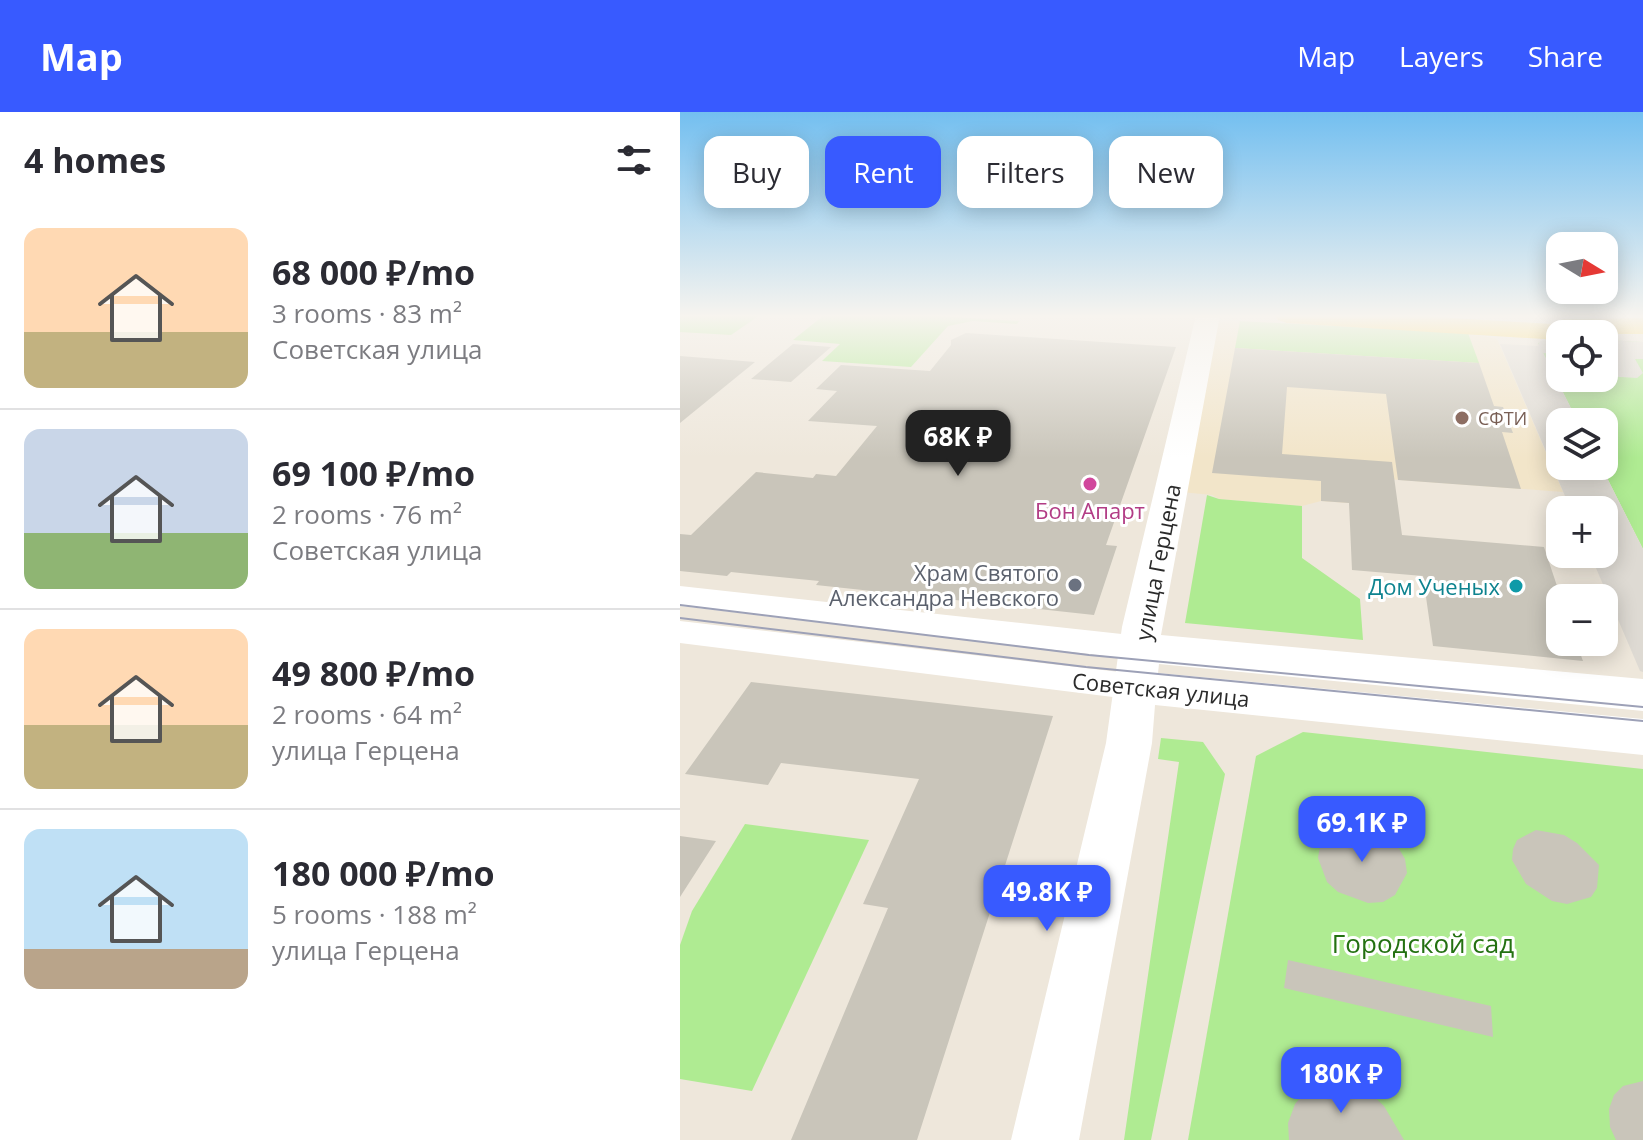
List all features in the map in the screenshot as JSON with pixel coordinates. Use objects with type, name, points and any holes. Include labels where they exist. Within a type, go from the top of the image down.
[{"type":"street","name":"улица Герцена","points":[[1045,1140],[1129,743],[1138,667],[1198,363]]},
{"type":"street","name":"Советская улица","points":[[680,596],[1138,667],[1643,737]]},
{"type":"street","name":"Советская улица","points":[[680,632],[1138,667],[1643,695]]},
{"type":"shaded area","points":[[1209,363],[1507,363],[1546,453],[1546,480],[1558,480],[1563,492],[1374,478],[1376,505],[1321,501],[1302,506],[1219,499],[1212,495],[1181,492]]},
{"type":"shaded area","points":[[1508,363],[1546,363],[1546,392],[1563,392],[1571,408],[1546,408],[1546,452]]},
{"type":"shaded area","points":[[1618,363],[1637,363],[1643,373],[1637,378],[1618,377]]},
{"type":"shaded area","points":[[1558,480],[1608,480],[1616,496],[1565,496]]},
{"type":"shaded area","points":[[1618,500],[1643,549],[1643,672],[1618,620],[1618,584],[1603,584],[1596,568],[1618,568]]},
{"type":"green space","points":[[851,363],[915,363],[911,367]]},
{"type":"green space","points":[[1618,363],[1643,363],[1643,549],[1608,480],[1618,480],[1618,408],[1571,408],[1563,392],[1618,392]]},
{"type":"green space","points":[[1207,495],[1219,499],[1302,506],[1302,558],[1360,599],[1363,640],[1185,623]]},
{"type":"green space","name":"Городской сад","points":[[1303,732],[1643,769],[1643,1140],[1188,1140],[1256,756]]},
{"type":"green space","points":[[1161,738],[1203,742],[1225,774],[1151,1140],[1124,1140],[1179,762],[1158,759]]},
{"type":"green space","points":[[745,824],[869,840],[752,1091],[680,1079],[680,945],[692,911]]},
{"type":"building","points":[[680,363],[754,363],[680,423]]},
{"type":"building","points":[[770,363],[813,363],[791,382],[751,379]]},
{"type":"building","points":[[936,363],[1170,363],[1106,545],[1117,546],[1094,615],[816,585],[819,581],[731,572],[727,576],[680,571],[680,534],[691,535],[756,472],[813,478],[816,474],[836,476],[877,426],[808,421],[837,391],[816,389],[841,365],[930,371]]},
{"type":"building","points":[[1232,363],[1479,363],[1494,406],[1503,407],[1513,433],[1502,432],[1521,489],[1398,480],[1386,394],[1287,387],[1282,454],[1392,462],[1402,535],[1544,547],[1546,568],[1551,568],[1556,584],[1546,584],[1546,656],[1581,656],[1583,661],[1433,646],[1423,576],[1352,570],[1349,503],[1321,501],[1321,481],[1212,473]]},
{"type":"building","points":[[751,682],[1053,716],[917,1140],[791,1140],[888,908],[863,904],[919,779],[781,763],[768,785],[685,774]]},
{"type":"building","points":[[1348,825],[1374,829],[1398,847],[1405,859],[1407,873],[1395,895],[1383,902],[1368,903],[1338,892],[1327,882],[1318,858],[1320,846],[1326,836]]},
{"type":"building","points":[[1536,830],[1564,835],[1599,865],[1597,888],[1591,897],[1567,904],[1552,901],[1526,884],[1512,860],[1513,849],[1517,840]]},
{"type":"building","points":[[680,836],[716,841],[680,897]]},
{"type":"building","points":[[1288,960],[1491,1006],[1493,1037],[1284,988]]},
{"type":"building","points":[[1336,1080],[1353,1083],[1369,1092],[1384,1106],[1404,1140],[1289,1140],[1288,1123],[1295,1104],[1306,1091],[1320,1082]]},
{"type":"building","points":[[1643,1081],[1643,1140],[1616,1140],[1610,1127],[1609,1109],[1614,1095],[1623,1086]]},
{"type":"tram line","points":[[680,605],[1089,655],[1643,707]]},
{"type":"tram line","points":[[680,618],[1086,667],[1643,721]]},
{"type":"place","name":"СФТИ","points":[[1462,418]]},
{"type":"place","name":"Бон Апарт","points":[[1090,484]]},
{"type":"place","name":"Храм Святого Александра Невского","points":[[1075,585]]},
{"type":"place","name":"Дом Ученых","points":[[1516,586]]}]
